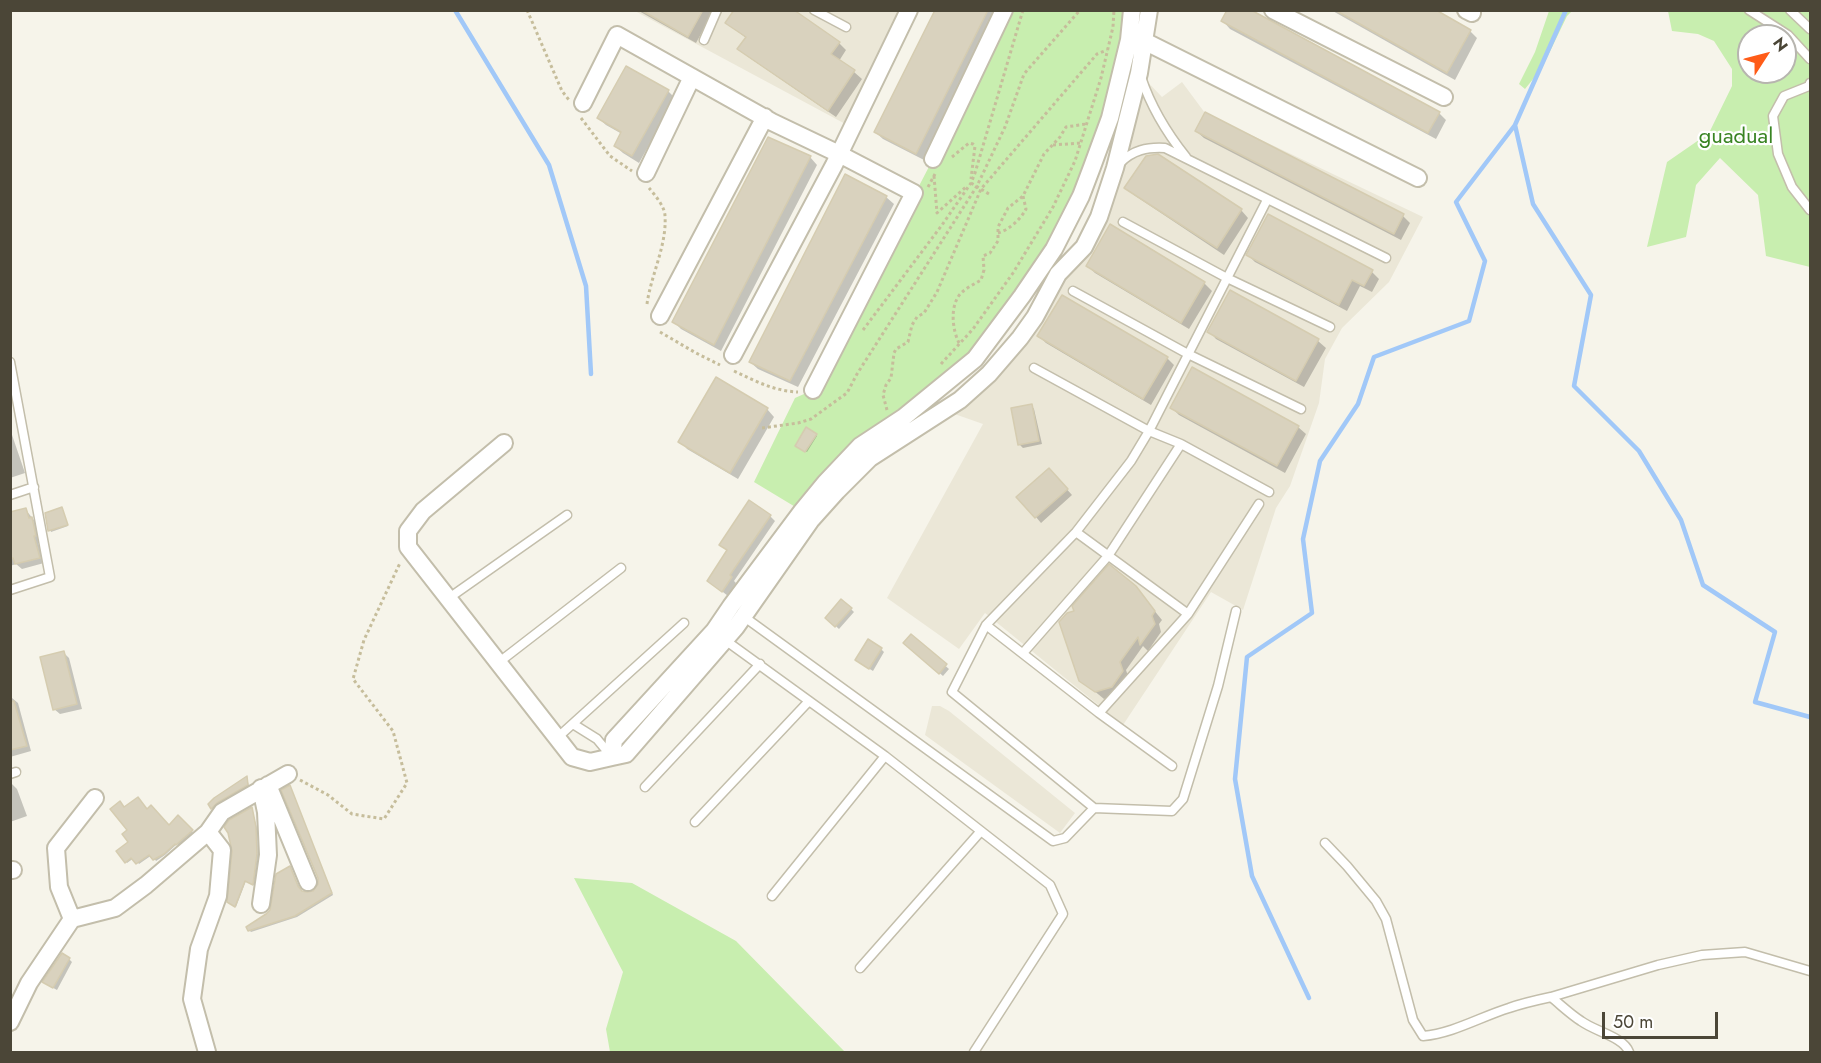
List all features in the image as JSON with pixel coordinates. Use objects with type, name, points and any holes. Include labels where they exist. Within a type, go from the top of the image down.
[{"type":"street","points":[[733,355],[839,154],[909,10]]},
{"type":"street","points":[[938,165],[1004,10]]},
{"type":"street","points":[[612,757],[614,741],[714,631],[825,483],[860,446],[904,417],[975,359],[1022,296],[1054,249],[1081,196],[1110,118],[1129,40],[1132,10]]},
{"type":"street","points":[[504,443],[423,511],[408,531],[408,548],[572,757],[590,762],[626,754],[725,640],[811,520],[837,491],[870,458],[960,400],[989,374],[1035,317],[1058,274],[1084,247],[1099,217],[1115,168],[1139,73],[1149,10]]},
{"type":"street","points":[[1273,10],[1444,97]]},
{"type":"street","points":[[579,108],[617,35],[765,117],[914,194],[813,390]]},
{"type":"street","points":[[1144,41],[1418,178]]},
{"type":"street","points":[[643,176],[692,77]]},
{"type":"street","points":[[655,318],[765,117]]},
{"type":"street","points":[[1054,249],[1065,258],[1072,258]]},
{"type":"street","points":[[926,400],[946,411]]},
{"type":"street","points":[[10,1022],[29,983],[72,919],[115,908],[146,885],[208,832],[222,812],[288,774]]},
{"type":"street","points":[[265,786],[308,882]]},
{"type":"street","points":[[261,904],[268,855],[265,786]]},
{"type":"street","points":[[72,919],[59,887],[56,848],[95,798]]},
{"type":"street","points":[[207,1053],[192,999],[199,949],[218,896],[222,850],[208,832]]},
{"type":"lane","points":[[704,40],[717,10]]},
{"type":"lane","points":[[814,10],[846,27]]},
{"type":"lane","points":[[1749,10],[1788,35],[1810,58]]},
{"type":"lane","points":[[1790,10],[1810,28]]},
{"type":"lane","points":[[1139,73],[1165,129],[1188,159]]},
{"type":"lane","points":[[1810,83],[1809,86],[1784,96],[1773,116],[1778,154],[1792,187],[1810,210]]},
{"type":"lane","points":[[1115,168],[1137,150],[1151,147],[1165,148],[1386,258]]},
{"type":"lane","points":[[1236,611],[1218,686],[1183,799],[1172,811],[1094,808],[952,692],[986,625],[1076,532],[1131,461],[1149,431],[1268,200]]},
{"type":"lane","points":[[1123,222],[1227,278],[1330,327]]},
{"type":"lane","points":[[1073,291],[1188,354],[1301,409]]},
{"type":"lane","points":[[10,362],[14,399],[34,487],[50,577],[10,590]]},
{"type":"lane","points":[[1034,368],[1149,431],[1181,444],[1269,492]]},
{"type":"lane","points":[[1023,653],[1108,556],[1181,444]]},
{"type":"lane","points":[[10,495],[34,487]]},
{"type":"lane","points":[[1099,713],[1188,614],[1259,504]]},
{"type":"lane","points":[[449,598],[567,516]]},
{"type":"lane","points":[[1076,532],[1188,614]]},
{"type":"lane","points":[[498,663],[621,568]]},
{"type":"lane","points":[[743,616],[1053,841],[1065,838],[1094,808]]},
{"type":"lane","points":[[557,738],[684,623]]},
{"type":"lane","points":[[986,625],[1099,713],[1172,766]]},
{"type":"lane","points":[[725,640],[885,756],[1050,885],[1063,914],[974,1053]]},
{"type":"lane","points":[[645,787],[760,664]]},
{"type":"lane","points":[[695,822],[809,701]]},
{"type":"lane","points":[[573,724],[597,740],[612,757]]},
{"type":"lane","points":[[772,896],[885,756]]},
{"type":"lane","points":[[860,968],[981,831]]},
{"type":"lane","points":[[1326,843],[1376,901],[1386,919],[1413,1020],[1423,1036],[1437,1035],[1508,1008],[1658,965],[1702,955],[1745,952],[1810,971]]},
{"type":"lane","points":[[1551,997],[1582,1022],[1627,1046],[1629,1053]]},
{"type":"path","points":[[527,10],[562,91],[579,108],[610,156],[643,176],[665,214],[661,250],[649,289],[655,318],[696,353],[763,385],[786,392],[813,390]]},
{"type":"path","points":[[862,331],[971,183],[1023,10]]},
{"type":"path","points":[[938,368],[974,329],[1014,273],[1053,207],[1081,143],[1101,78],[1113,27],[1114,10]]},
{"type":"path","points":[[762,428],[811,419],[847,393],[976,186],[1005,127],[1024,74],[1079,11]]},
{"type":"path","points":[[894,411],[889,414],[883,395],[891,378],[894,353],[896,349],[908,342],[912,325],[932,303],[981,189],[1097,54],[1107,50]]},
{"type":"path","points":[[960,344],[954,333],[954,307],[958,296],[981,280],[984,270],[983,256],[990,253],[998,241],[998,227],[1008,208],[1023,196],[1044,154],[1066,128],[1086,124]]},
{"type":"path","points":[[969,143],[975,146],[971,183],[937,213],[938,165],[955,156],[969,143]]},
{"type":"path","points":[[1053,145],[1081,143]]},
{"type":"path","points":[[971,183],[989,194]]},
{"type":"path","points":[[998,233],[1004,231],[1022,216],[1026,209],[1023,196]]},
{"type":"path","points":[[288,774],[328,795],[352,814],[384,819],[407,783],[393,730],[353,679],[364,640],[408,548]]},
{"type":"shaded area","points":[[635,11],[909,11],[851,127]]},
{"type":"shaded area","points":[[1139,73],[1162,97],[1182,82],[1205,113],[1423,217],[1389,282],[1342,328],[1325,359],[1319,403],[1290,486],[1276,508],[1243,610],[1211,592],[1123,725],[985,613],[959,649],[887,598],[983,424],[946,411],[960,400],[1084,247]]},
{"type":"shaded area","points":[[932,706],[940,706],[949,711],[1075,813],[1060,833],[925,735]]},
{"type":"green space","points":[[1004,11],[1132,11],[1081,196],[989,342],[802,511],[754,482],[795,398],[813,390],[933,159]]},
{"type":"green space","points":[[1549,11],[1572,11],[1567,16],[1542,68],[1525,89],[1519,84],[1535,52]]},
{"type":"green space","name":"guadual","points":[[1668,11],[1810,11],[1810,267],[1766,256],[1758,195],[1720,158],[1696,185],[1686,237],[1647,247],[1667,162],[1709,133],[1732,86],[1732,69],[1714,41],[1698,34],[1672,31]]},
{"type":"green space","points":[[574,878],[632,883],[736,941],[845,1052],[610,1052],[606,1029],[623,972]]},
{"type":"building","points":[[641,10],[703,10],[688,37]]},
{"type":"building","points":[[734,10],[794,10],[840,42],[831,54],[855,70],[828,111],[737,49],[746,37],[725,23]]},
{"type":"building","points":[[935,10],[988,10],[916,154],[874,132]]},
{"type":"building","points":[[1227,10],[1251,10],[1440,112],[1428,133],[1221,21]]},
{"type":"building","points":[[1335,10],[1436,10],[1471,30],[1447,73]]},
{"type":"building","points":[[626,66],[669,90],[632,156],[614,146],[621,132],[597,118]]},
{"type":"building","points":[[1205,112],[1404,214],[1394,234],[1195,131]]},
{"type":"building","points":[[768,137],[811,156],[714,345],[672,322]]},
{"type":"building","points":[[1158,154],[1242,209],[1217,248],[1124,188],[1146,156]]},
{"type":"building","points":[[845,174],[887,196],[790,381],[749,362]]},
{"type":"building","points":[[1268,214],[1373,270],[1364,286],[1352,280],[1339,305],[1246,255]]},
{"type":"building","points":[[1110,224],[1205,282],[1181,323],[1086,266]]},
{"type":"building","points":[[1230,290],[1319,339],[1296,381],[1207,332]]},
{"type":"building","points":[[1062,295],[1168,357],[1143,399],[1037,336]]},
{"type":"building","points":[[1192,367],[1299,426],[1277,466],[1170,408]]},
{"type":"building","points":[[716,377],[768,408],[730,473],[678,442]]},
{"type":"building","points":[[1032,404],[1039,441],[1018,445],[1011,408]]},
{"type":"building","points":[[806,427],[817,434],[805,452],[795,446]]},
{"type":"building","points":[[1049,468],[1068,489],[1035,518],[1016,497]]},
{"type":"building","points":[[749,500],[771,515],[730,575],[732,577],[722,592],[707,581],[727,550],[719,545]]},
{"type":"building","points":[[62,507],[68,525],[48,531],[45,513]]},
{"type":"building","points":[[26,508],[29,518],[32,517],[40,558],[15,564],[13,558],[10,559],[10,512]]},
{"type":"building","points":[[1109,564],[1136,586],[1155,611],[1152,616],[1155,624],[1140,645],[1138,637],[1120,662],[1123,671],[1112,687],[1095,692],[1079,681],[1059,622],[1067,613],[1074,611],[1072,606]]},
{"type":"building","points":[[841,599],[852,608],[835,627],[825,618]]},
{"type":"building","points":[[911,634],[947,664],[939,674],[903,643]]},
{"type":"building","points":[[868,639],[882,648],[869,669],[855,660]]},
{"type":"building","points":[[64,651],[77,704],[53,710],[40,657]]},
{"type":"building","points":[[14,701],[27,746],[10,750],[10,702]]},
{"type":"building","points":[[247,776],[248,785],[211,809],[208,804],[214,798]]},
{"type":"building","points":[[290,785],[332,893],[295,916],[248,931],[246,927],[270,910],[276,874],[290,866],[302,891],[313,891],[318,884],[318,878],[281,790]]},
{"type":"building","points":[[138,797],[147,809],[151,805],[169,825],[178,815],[193,830],[153,860],[149,855],[136,864],[131,858],[125,863],[116,851],[128,842],[122,834],[127,830],[110,809],[120,801],[124,807]]},
{"type":"building","points":[[252,807],[256,827],[257,854],[253,885],[245,881],[235,907],[227,902],[232,851],[228,833],[224,827],[229,820]]},
{"type":"building","points":[[62,953],[70,958],[53,988],[42,982]]},
{"type":"waterway","points":[[455,10],[549,165],[586,286],[591,374]]},
{"type":"waterway","points":[[1566,10],[1515,125],[1533,204],[1591,295],[1574,386],[1639,451],[1681,520],[1703,585],[1775,632],[1755,702],[1810,717]]},
{"type":"waterway","points":[[1309,998],[1252,876],[1235,779],[1247,657],[1312,613],[1303,539],[1320,461],[1358,404],[1374,357],[1469,321],[1485,261],[1456,202],[1515,125]]}]
